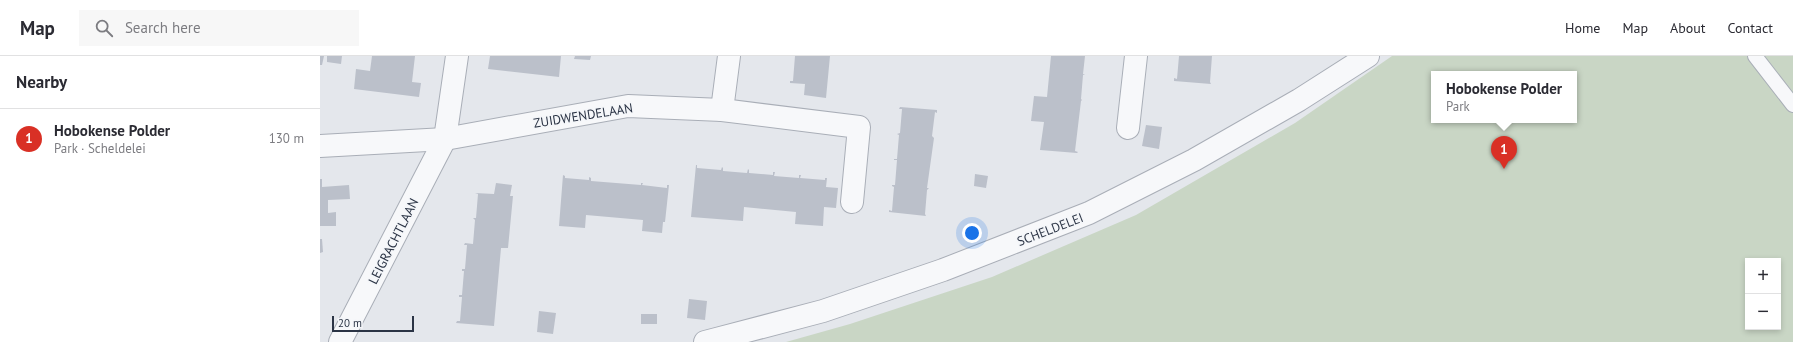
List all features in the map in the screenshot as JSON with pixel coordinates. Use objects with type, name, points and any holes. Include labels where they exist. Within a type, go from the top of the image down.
[{"type":"street","points":[[445,139],[457,56]]},
{"type":"street","points":[[722,110],[729,56]]},
{"type":"street","points":[[1128,128],[1136,56]]},
{"type":"street","name":"SCHELDELEI","points":[[705,342],[823,311],[943,270],[1089,213],[1194,160],[1341,63],[1368,56]]},
{"type":"street","name":"ZUIDWENDELAAN","points":[[320,146],[445,139],[628,106],[722,110],[859,127],[852,202]]},
{"type":"street","name":"LEIGRACHTLAAN","points":[[340,342],[445,139]]},
{"type":"lane","points":[[1755,56],[1793,105]]},
{"type":"green space","points":[[1392,56],[1793,56],[1793,342],[786,342],[850,324],[992,277],[1136,215],[1295,123]]},
{"type":"building","points":[[320,56],[324,56],[322,65],[320,65]]},
{"type":"building","points":[[327,56],[342,56],[341,64],[327,62]]},
{"type":"building","points":[[372,56],[415,56],[412,82],[421,83],[419,97],[354,89],[356,69],[370,71]]},
{"type":"building","points":[[490,56],[561,56],[559,77],[488,69]]},
{"type":"building","points":[[575,56],[591,56],[590,60],[574,59]]},
{"type":"building","points":[[795,56],[830,56],[826,98],[804,95],[805,84],[790,83],[790,81],[793,81]]},
{"type":"building","points":[[1051,56],[1085,56],[1083,74],[1085,75],[1083,75],[1082,100],[1075,151],[1078,152],[1077,153],[1040,150],[1044,122],[1031,121],[1034,96],[1047,97]]},
{"type":"building","points":[[1179,56],[1212,56],[1211,84],[1174,81],[1174,78],[1177,79]]},
{"type":"building","points":[[900,107],[937,110],[937,113],[935,112],[932,136],[934,138],[927,188],[929,188],[927,190],[926,216],[889,212],[889,210],[892,211],[894,187],[892,185],[895,185],[897,160],[894,159],[897,159],[899,135],[897,134],[900,133],[902,109],[899,109]]},
{"type":"building","points":[[1146,125],[1162,127],[1159,149],[1142,146]]},
{"type":"building","points":[[696,165],[697,168],[721,170],[722,167],[723,171],[747,173],[748,169],[749,173],[773,175],[773,172],[775,172],[774,176],[799,178],[799,175],[801,175],[800,178],[825,180],[825,178],[827,178],[826,187],[838,188],[836,208],[824,207],[823,226],[795,224],[796,212],[744,207],[743,221],[691,217]]},
{"type":"building","points":[[975,174],[988,176],[986,188],[974,186]]},
{"type":"building","points":[[563,175],[565,178],[589,180],[589,177],[591,178],[591,181],[641,185],[641,183],[643,183],[642,185],[667,188],[667,185],[669,185],[665,222],[663,222],[662,233],[642,231],[643,220],[586,215],[585,228],[559,226]]},
{"type":"building","points":[[320,179],[322,179],[322,187],[349,185],[350,199],[328,200],[328,213],[336,212],[336,226],[320,226]]},
{"type":"building","points":[[496,183],[512,185],[510,196],[513,196],[508,248],[501,248],[494,326],[456,323],[457,321],[460,321],[462,297],[459,297],[459,295],[462,295],[464,271],[462,271],[462,269],[465,269],[467,245],[464,245],[465,243],[473,244],[475,220],[473,218],[476,218],[478,194],[475,193],[494,194]]},
{"type":"building","points":[[320,239],[322,239],[323,252],[320,253]]},
{"type":"building","points":[[689,299],[707,301],[705,320],[687,318]]},
{"type":"building","points":[[539,311],[556,313],[553,334],[537,332]]},
{"type":"building","points":[[641,314],[657,314],[657,324],[641,324]]},
{"type":"place","name":"Hobokense Polder","points":[[1504,169]]}]
